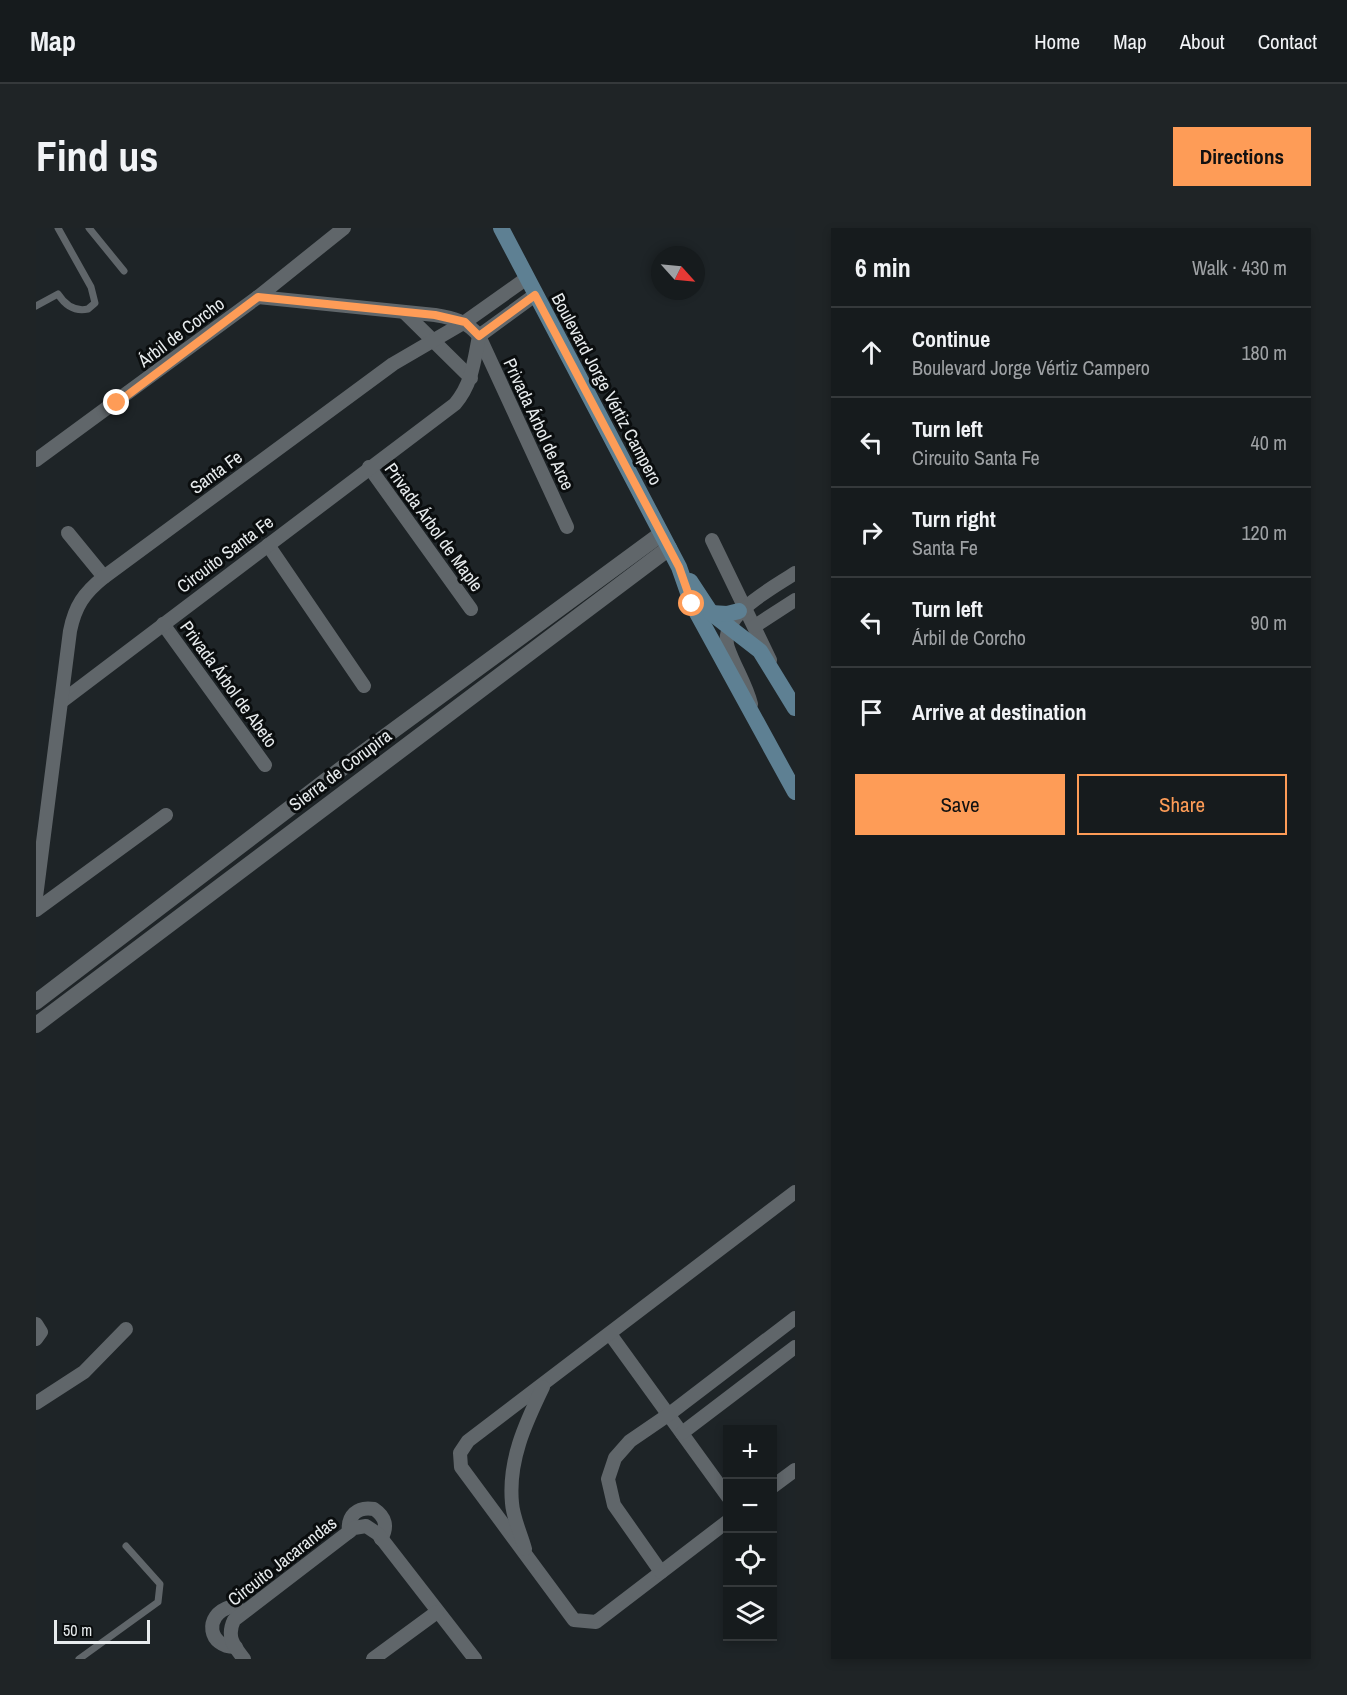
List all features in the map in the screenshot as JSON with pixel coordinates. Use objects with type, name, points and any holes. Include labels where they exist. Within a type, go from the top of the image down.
[{"type":"main road","name":"Boulevard Jorge Vértiz Campero","points":[[501,228],[679,567],[711,613],[760,651],[795,708]]},
{"type":"main road","name":"Boulevard Jorge Vértiz Campero","points":[[679,567],[692,604],[795,792]]},
{"type":"main road","points":[[711,613],[727,614],[742,609]]},
{"type":"street","name":"Árbil de Corcho","points":[[36,460],[258,297],[344,228]]},
{"type":"street","points":[[465,322],[526,279]]},
{"type":"street","points":[[258,297],[435,315],[465,322],[479,336],[535,295]]},
{"type":"street","points":[[404,312],[471,378]]},
{"type":"street","name":"Santa Fe","points":[[61,702],[70,631],[77,604],[104,577],[393,364],[432,339],[465,322]]},
{"type":"street","name":"Circuito Santa Fe","points":[[61,702],[455,404],[465,392],[471,378],[479,336]]},
{"type":"street","name":"Privada Árbol de Arce","points":[[479,336],[567,527]]},
{"type":"street","name":"Privada Árbol de Maple","points":[[369,467],[471,609]]},
{"type":"street","points":[[68,533],[104,577]]},
{"type":"street","points":[[712,540],[742,609],[755,626],[779,680]]},
{"type":"street","name":"Sierra de Corupira","points":[[36,1002],[349,763],[665,541]]},
{"type":"street","name":"Sierra de Corupira","points":[[36,1025],[665,541]]},
{"type":"street","points":[[268,545],[364,686]]},
{"type":"street","points":[[752,710],[747,686],[726,643],[730,628],[742,609],[794,575]]},
{"type":"street","points":[[755,626],[795,600]]},
{"type":"street","name":"Privada Árbol de Abeto","points":[[163,624],[265,765]]},
{"type":"street","points":[[36,897],[61,702]]},
{"type":"street","points":[[36,910],[166,815]]},
{"type":"street","points":[[723,1525],[596,1622],[584,1623],[574,1620],[461,1467],[460,1453],[468,1441],[795,1192]]},
{"type":"street","points":[[661,1572],[614,1505],[608,1479],[615,1458],[630,1441],[668,1415],[795,1318]]},
{"type":"street","points":[[36,1324],[40,1332],[36,1339]]},
{"type":"street","points":[[36,1403],[84,1372],[126,1329]]},
{"type":"street","points":[[610,1334],[723,1490]]},
{"type":"street","points":[[682,1433],[795,1347]]},
{"type":"street","points":[[529,1559],[512,1506],[512,1478],[523,1427],[544,1385]]},
{"type":"street","points":[[777,1483],[795,1470]]},
{"type":"street","name":"Circuito Jacarandas","points":[[236,1647],[230,1636],[230,1627],[244,1611],[349,1532],[366,1526],[372,1528],[475,1659]]},
{"type":"street","points":[[244,1611],[230,1607],[217,1614],[211,1627],[216,1640],[221,1645],[236,1647],[244,1659]]},
{"type":"street","points":[[373,1659],[437,1612]]},
{"type":"lane","points":[[36,306],[58,294],[66,304],[75,309],[88,309],[95,300],[58,228]]},
{"type":"lane","points":[[89,228],[124,271]]},
{"type":"lane","points":[[79,1659],[158,1602],[160,1584],[126,1546]]},
{"type":"route","points":[[117,403],[258,297],[435,315],[465,322],[479,336],[535,295],[679,567],[692,604]]}]
